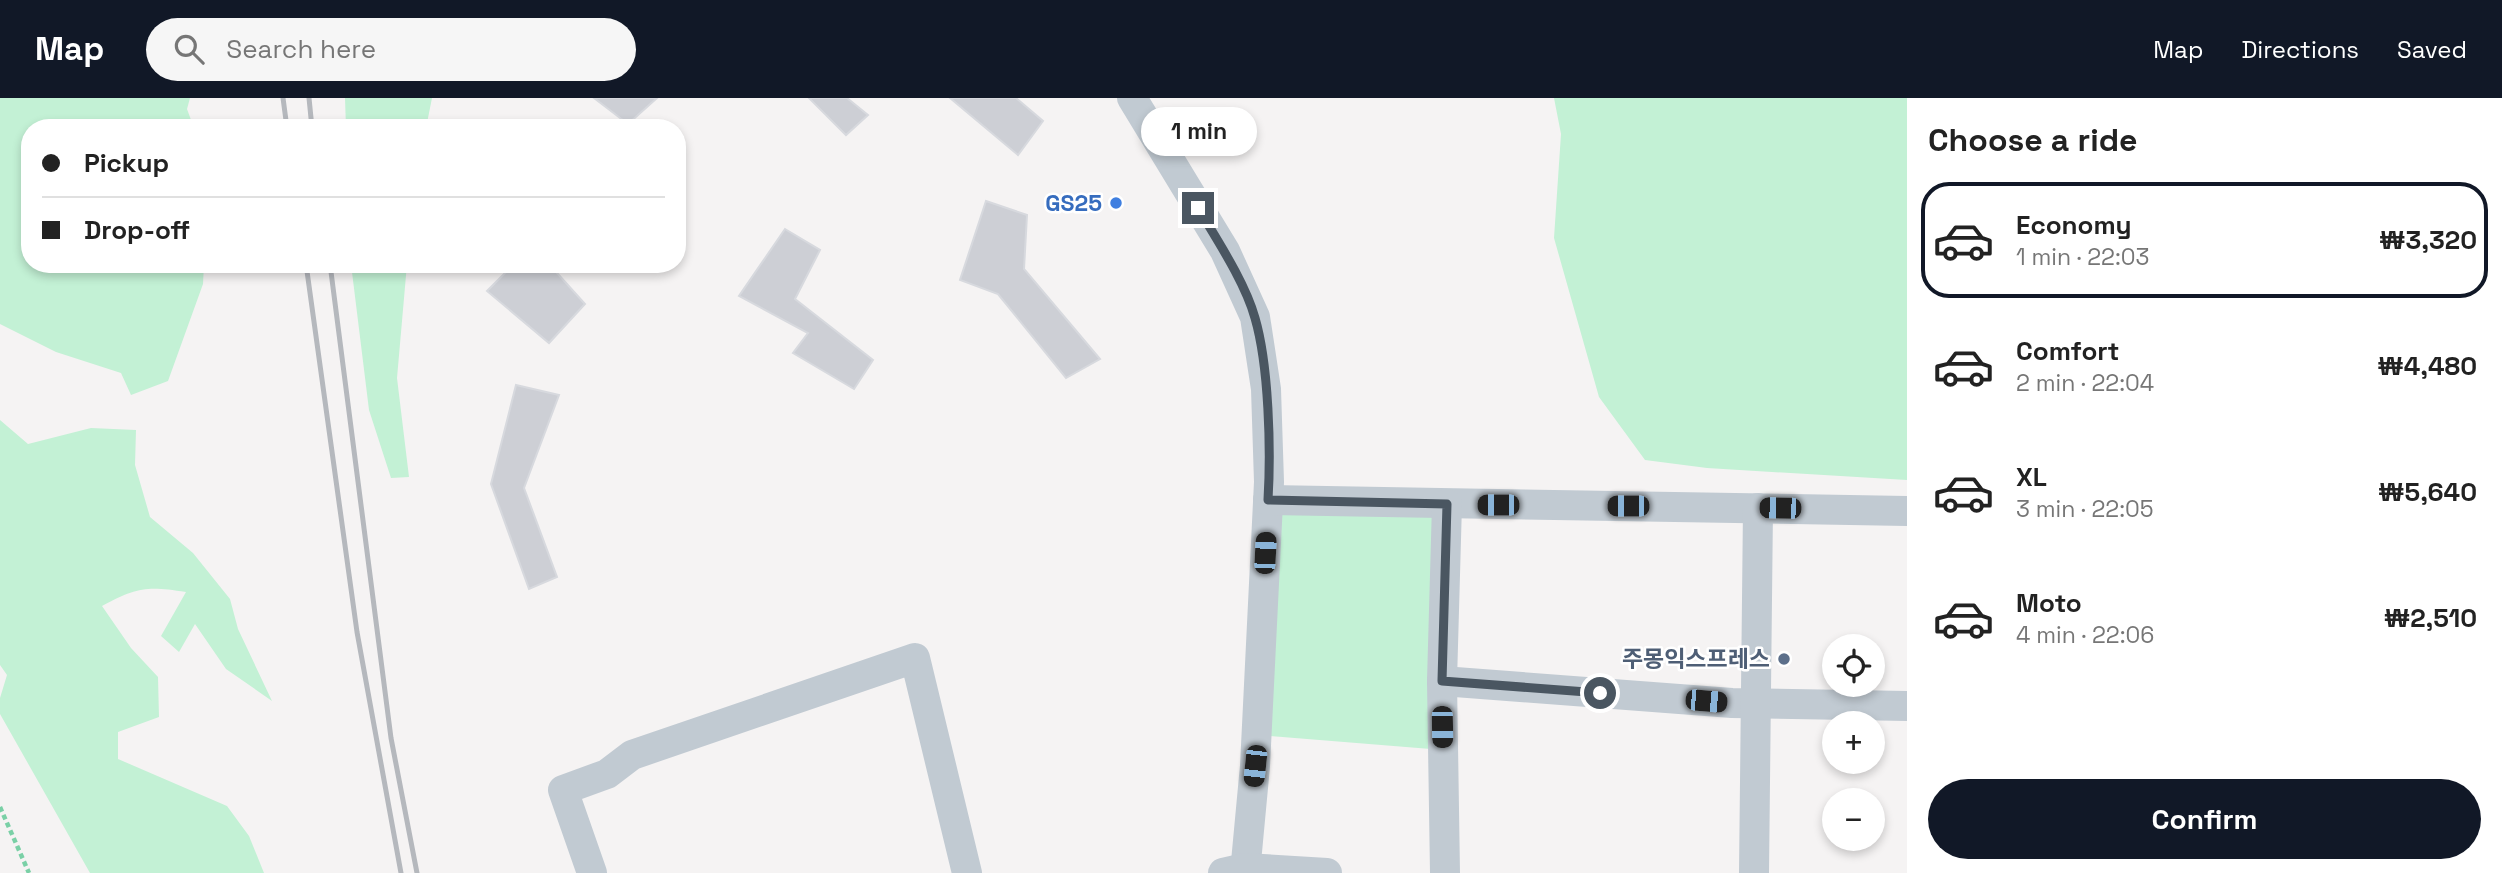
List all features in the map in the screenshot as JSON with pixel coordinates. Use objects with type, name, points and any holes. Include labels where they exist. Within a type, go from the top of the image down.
[{"type":"street","points":[[1132,98],[1225,251],[1255,317],[1266,389],[1268,500],[1255,766],[1237,871],[1327,873]]},
{"type":"street","points":[[1268,500],[1907,511]]},
{"type":"street","points":[[1444,873],[1442,681],[1447,504]]},
{"type":"street","points":[[1754,873],[1758,508]]},
{"type":"street","points":[[592,873],[563,790],[607,774],[632,755],[915,658],[967,873]]},
{"type":"street","points":[[1442,681],[1757,704],[1907,706]]},
{"type":"path","points":[[0,807],[29,873]]},
{"type":"green space","points":[[0,98],[190,98],[187,109],[191,119],[21,119],[21,273],[204,273],[203,284],[168,381],[131,395],[121,373],[56,352],[0,324]]},
{"type":"green space","points":[[345,98],[432,98],[428,119],[346,119]]},
{"type":"green space","points":[[1554,98],[1907,98],[1907,480],[1707,468],[1645,460],[1599,397],[1554,238],[1561,134]]},
{"type":"green space","points":[[352,273],[406,273],[397,378],[409,477],[391,478],[369,410]]},
{"type":"green space","points":[[0,420],[28,444],[91,428],[136,430],[135,465],[150,517],[193,553],[230,599],[238,629],[272,701],[226,669],[195,624],[179,652],[161,636],[186,592],[152,589],[124,595],[102,606],[131,648],[158,677],[159,717],[118,732],[118,759],[227,806],[249,836],[264,873],[90,873],[0,714],[0,698],[7,675],[0,665]]},
{"type":"green space","points":[[1268,500],[1447,504],[1443,750],[1257,735]]},
{"type":"building","points":[[594,98],[657,98],[634,119],[621,119]]},
{"type":"building","points":[[809,98],[847,98],[868,115],[846,135]]},
{"type":"building","points":[[950,98],[1016,98],[1043,121],[1018,155]]},
{"type":"building","points":[[986,201],[1027,215],[1024,269],[1100,359],[1066,378],[998,294],[960,280]]},
{"type":"building","points":[[785,229],[820,250],[795,299],[873,360],[854,389],[793,353],[808,333],[739,296]]},
{"type":"building","points":[[505,273],[557,273],[585,304],[549,343],[487,291]]},
{"type":"building","points":[[516,385],[559,395],[524,488],[557,577],[529,589],[491,484]]},
{"type":"railway","points":[[283,98],[286,119]]},
{"type":"railway","points":[[309,98],[311,119]]},
{"type":"railway","points":[[307,273],[357,632],[401,873]]},
{"type":"railway","points":[[331,273],[391,738],[417,873]]},
{"type":"place","name":"GS25","points":[[1116,203]]},
{"type":"place","name":"주몽익스프레스","points":[[1784,659]]},
{"type":"route","points":[[1198,208],[1225,251],[1255,317],[1266,389],[1268,500],[1447,504],[1442,681],[1600,693]]}]
